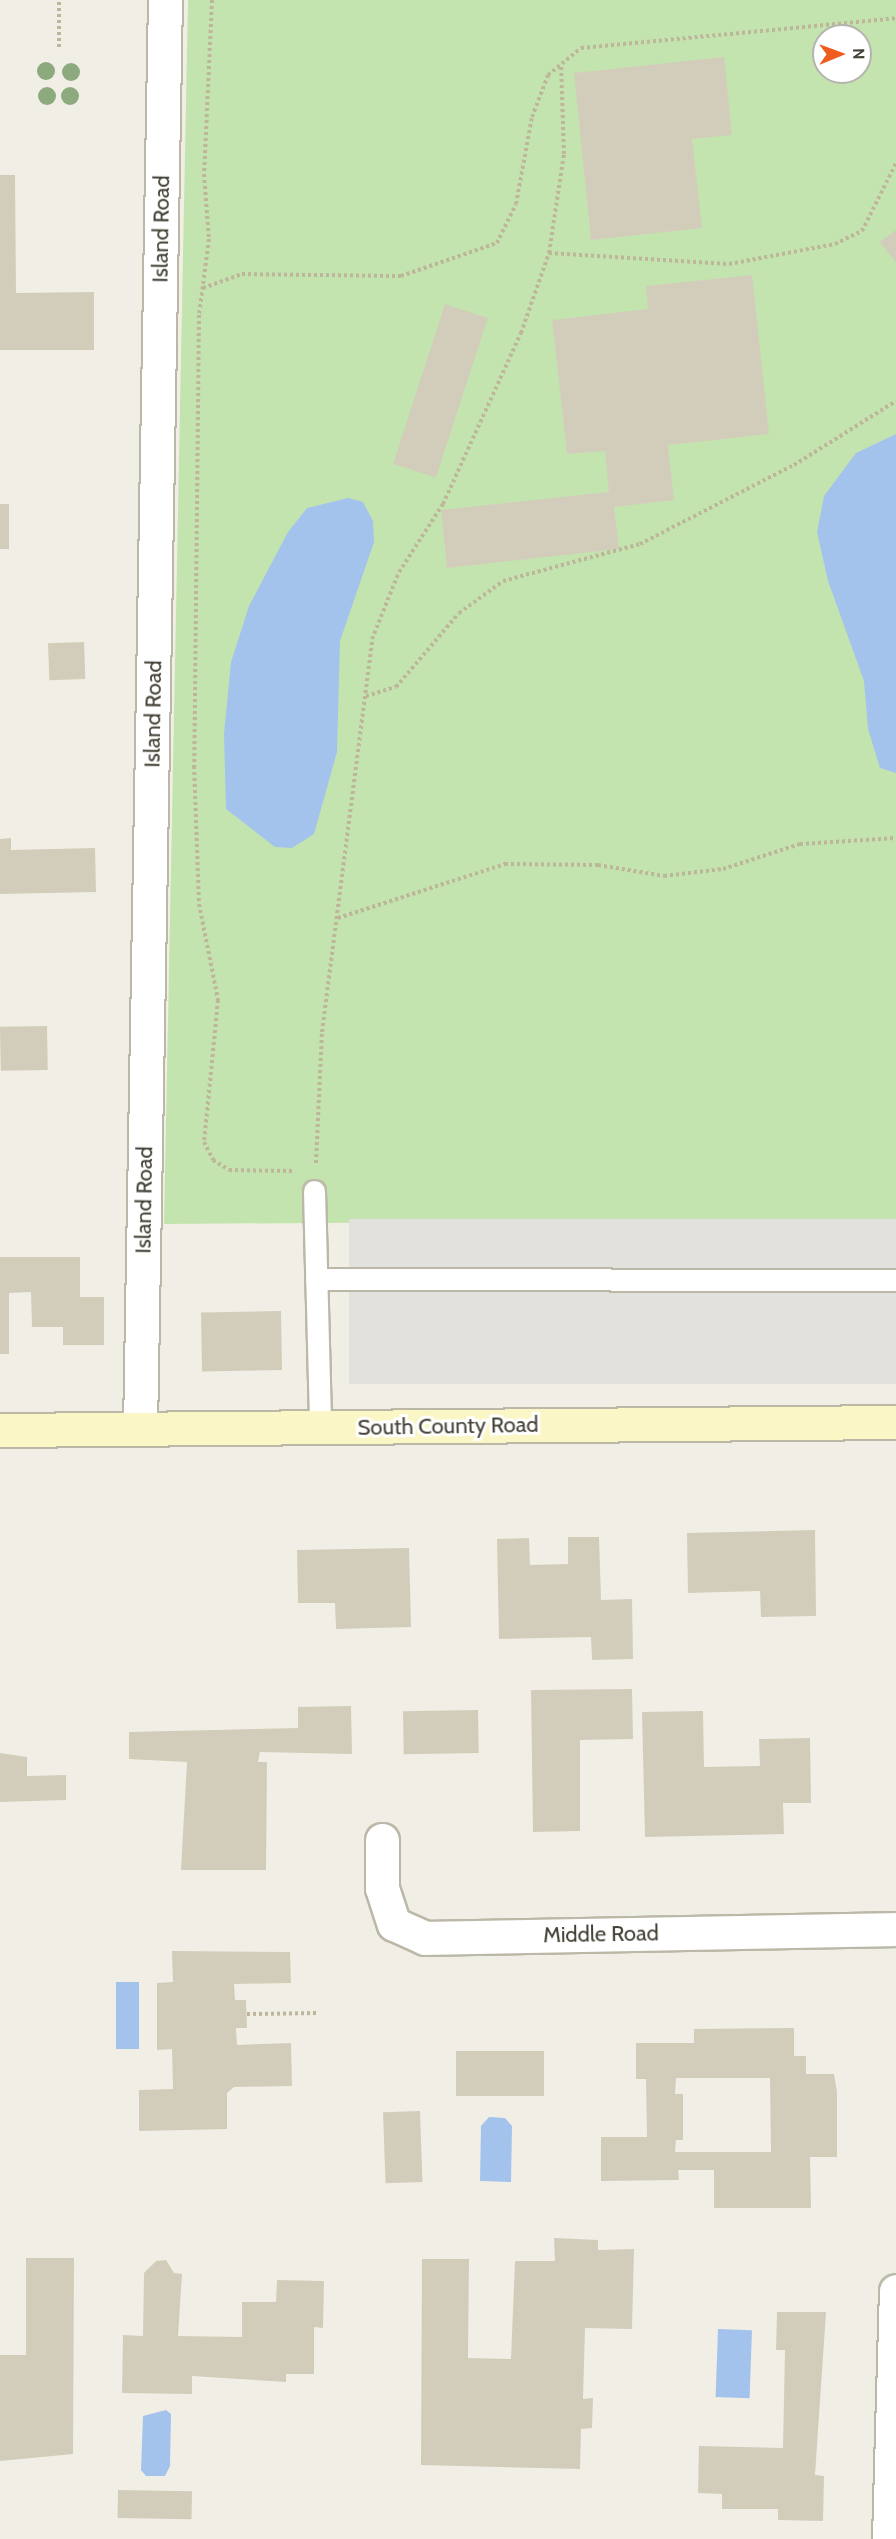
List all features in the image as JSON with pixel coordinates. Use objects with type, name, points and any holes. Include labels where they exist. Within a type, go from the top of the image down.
[{"type":"main road","name":"South County Road","points":[[0,1430],[896,1422]]},
{"type":"street","name":"Island Road","points":[[140,1429],[165,0]]},
{"type":"street","name":"Middle Road","points":[[382,1840],[382,1888],[394,1924],[425,1938],[896,1929]]},
{"type":"street","points":[[889,2539],[896,2291]]},
{"type":"lane","points":[[314,1191],[320,1427]]},
{"type":"lane","points":[[316,1279],[896,1280]]},
{"type":"path","points":[[59,0],[59,47]]},
{"type":"path","points":[[212,0],[204,174],[209,239],[202,288],[194,766],[199,904],[218,1000],[203,1115],[204,1142],[213,1160],[229,1170],[316,1169],[322,1032],[372,639],[399,572],[443,504],[521,333],[549,253],[564,154],[561,65]]},
{"type":"path","points":[[202,288],[242,274],[401,276],[497,243],[516,204],[532,117],[548,75],[581,48],[896,18]]},
{"type":"path","points":[[549,253],[729,264],[835,244],[862,231],[896,163]]},
{"type":"path","points":[[366,696],[396,687],[459,613],[503,581],[640,544],[794,465],[896,401]]},
{"type":"path","points":[[338,918],[505,864],[598,865],[664,876],[723,868],[800,844],[896,837]]},
{"type":"path","points":[[247,2014],[320,2013]]},
{"type":"green space","points":[[188,0],[896,0],[896,1219],[164,1224]]},
{"type":"shaded area","points":[[349,1219],[896,1219],[896,1384],[349,1384]]},
{"type":"water","points":[[896,434],[896,773],[880,768],[868,729],[864,681],[828,581],[817,532],[824,496],[856,453]]},
{"type":"water","points":[[348,498],[363,502],[373,521],[374,542],[340,641],[337,752],[314,834],[292,848],[275,847],[226,809],[224,734],[231,662],[249,606],[288,532],[307,508]]},
{"type":"water","points":[[116,1982],[139,1982],[139,2049],[116,2049]]},
{"type":"water","points":[[489,2117],[505,2118],[512,2126],[511,2182],[480,2181],[481,2126]]},
{"type":"water","points":[[718,2329],[752,2330],[750,2398],[716,2397]]},
{"type":"water","points":[[166,2410],[171,2414],[170,2466],[165,2476],[146,2476],[141,2470],[143,2416]]},
{"type":"building","points":[[724,57],[732,135],[692,139],[702,228],[591,240],[574,73]]},
{"type":"building","points":[[0,175],[15,175],[16,293],[94,292],[94,350],[0,350]]},
{"type":"building","points":[[896,230],[896,263],[880,242]]},
{"type":"building","points":[[752,275],[769,434],[668,445],[674,500],[614,507],[619,549],[447,568],[441,510],[609,492],[605,451],[567,454],[552,320],[648,309],[646,286]]},
{"type":"building","points":[[445,304],[488,318],[436,478],[393,464]]},
{"type":"building","points":[[0,504],[9,504],[9,549],[0,549]]},
{"type":"building","points":[[84,642],[85,679],[49,680],[48,643]]},
{"type":"building","points":[[11,838],[11,850],[95,848],[96,892],[0,894],[0,839]]},
{"type":"building","points":[[47,1026],[48,1070],[1,1071],[0,1027]]},
{"type":"building","points":[[0,1257],[80,1257],[80,1297],[104,1297],[104,1345],[63,1345],[63,1327],[32,1327],[31,1292],[9,1293],[9,1354],[0,1354]]},
{"type":"building","points":[[281,1311],[282,1370],[202,1371],[201,1312]]},
{"type":"building","points":[[815,1530],[816,1616],[761,1617],[760,1591],[688,1593],[687,1533]]},
{"type":"building","points":[[568,1537],[599,1537],[601,1600],[632,1599],[633,1659],[592,1660],[591,1637],[499,1639],[497,1539],[529,1538],[530,1565],[568,1564]]},
{"type":"building","points":[[409,1548],[411,1627],[336,1629],[335,1603],[298,1603],[297,1550]]},
{"type":"building","points":[[632,1689],[633,1739],[580,1740],[580,1831],[533,1832],[531,1690]]},
{"type":"building","points":[[351,1706],[352,1754],[260,1752],[258,1762],[267,1762],[266,1870],[181,1870],[187,1762],[129,1759],[129,1732],[298,1728],[298,1707]]},
{"type":"building","points":[[478,1710],[479,1753],[404,1754],[403,1711]]},
{"type":"building","points":[[703,1711],[704,1767],[760,1766],[759,1739],[810,1738],[811,1803],[783,1803],[784,1834],[645,1837],[642,1712]]},
{"type":"building","points":[[0,1753],[27,1757],[27,1776],[66,1775],[66,1800],[0,1802]]},
{"type":"building","points":[[172,1951],[290,1952],[291,1983],[234,1984],[235,2000],[246,2000],[247,2028],[236,2028],[237,2045],[291,2043],[292,2086],[234,2087],[227,2093],[227,2129],[139,2131],[139,2090],[173,2089],[172,2049],[157,2050],[157,1983],[173,1982]]},
{"type":"building","points":[[794,2028],[794,2056],[806,2056],[806,2074],[834,2074],[837,2092],[837,2157],[810,2157],[811,2208],[714,2208],[714,2170],[678,2170],[679,2180],[601,2181],[601,2137],[647,2137],[646,2079],[636,2079],[636,2043],[694,2043],[694,2029]],"holes":[[[676,2078],[770,2078],[771,2152],[675,2152],[676,2140],[683,2140],[683,2094],[675,2094]]]},
{"type":"building","points":[[456,2051],[544,2051],[544,2096],[456,2096]]},
{"type":"building","points":[[420,2111],[422,2182],[386,2183],[383,2112]]},
{"type":"building","points":[[554,2238],[598,2240],[598,2250],[634,2249],[632,2329],[585,2328],[583,2399],[593,2398],[592,2428],[581,2429],[580,2469],[421,2465],[422,2259],[469,2259],[468,2358],[511,2359],[515,2261],[555,2261]]},
{"type":"building","points":[[26,2258],[74,2258],[73,2454],[0,2461],[0,2355],[26,2355]]},
{"type":"building","points":[[166,2260],[174,2273],[182,2274],[178,2336],[242,2337],[242,2302],[276,2302],[277,2280],[324,2281],[323,2328],[314,2327],[314,2374],[286,2374],[286,2382],[192,2376],[192,2394],[122,2393],[123,2335],[143,2336],[144,2273],[156,2261]]},
{"type":"building","points":[[777,2312],[826,2312],[815,2475],[824,2476],[823,2521],[778,2520],[778,2509],[722,2509],[722,2494],[698,2493],[699,2446],[783,2448],[785,2350],[776,2350]]},
{"type":"building","points":[[118,2490],[192,2491],[192,2519],[118,2518]]}]
